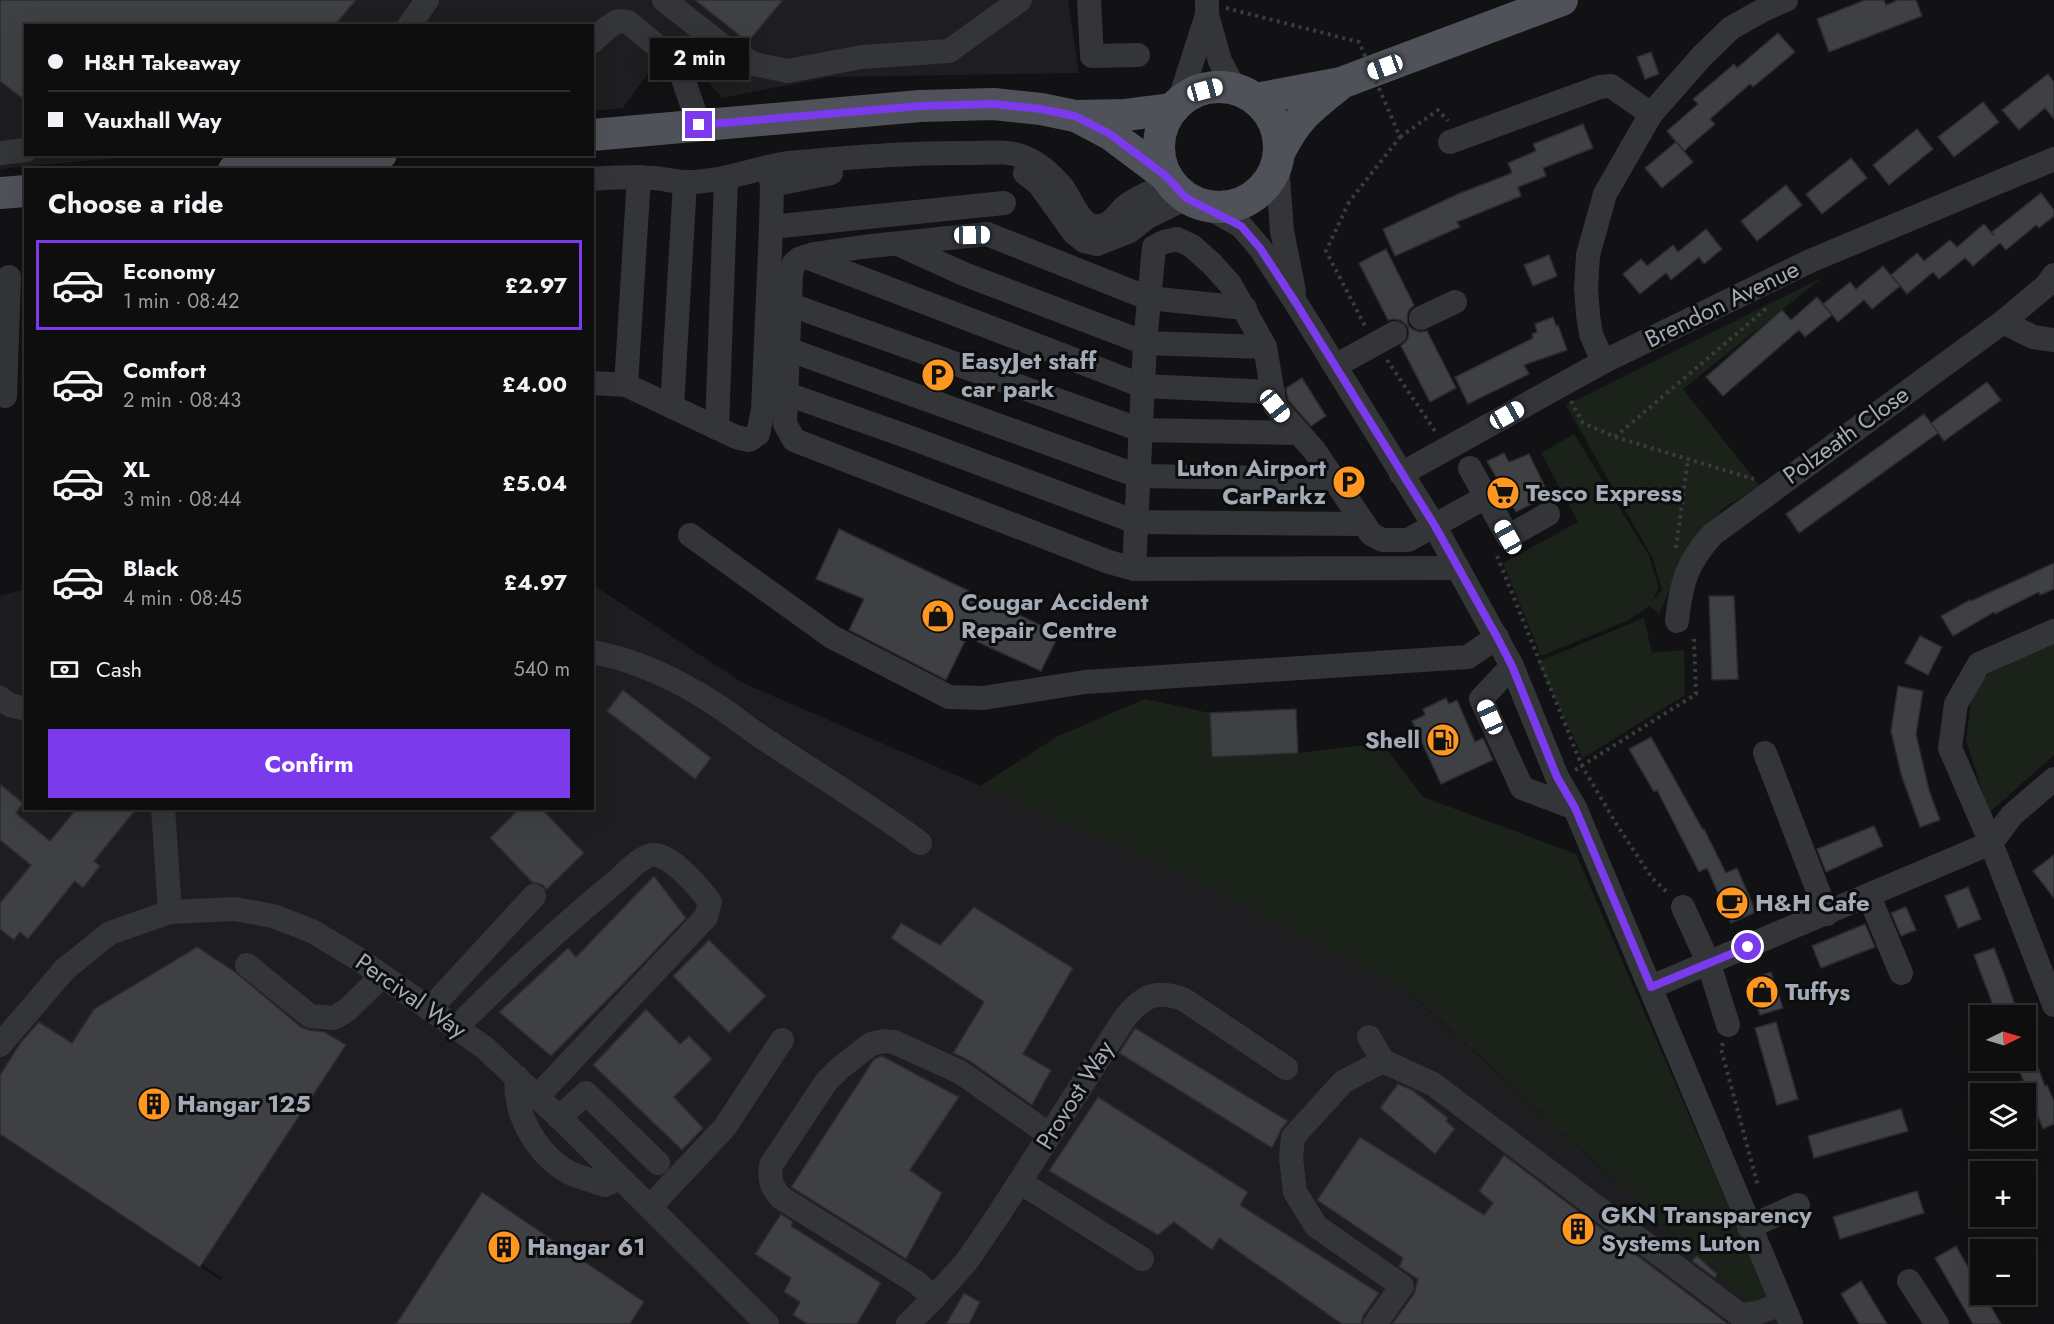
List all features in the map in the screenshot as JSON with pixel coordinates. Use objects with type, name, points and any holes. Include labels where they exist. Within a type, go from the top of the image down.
[{"type":"main road","points":[[1182,191],[1160,160],[1159,140],[1165,121],[1176,106],[1192,93],[1218,87],[1245,94],[1341,83],[1562,0]]},
{"type":"main road","points":[[1075,116],[1110,134],[1182,191],[1223,208],[1243,203],[1261,192],[1271,178],[1292,129],[1305,112],[1341,83]]},
{"type":"main road","points":[[1245,94],[1272,117],[1279,136],[1278,158]]},
{"type":"main road","points":[[594,135],[930,106],[994,104],[1041,109],[1075,116],[1125,115],[1176,106]]},
{"type":"main road","points":[[252,168],[363,156]]},
{"type":"main road","points":[[0,193],[24,191]]},
{"type":"street","points":[[410,24],[427,0]]},
{"type":"street","points":[[664,0],[724,47],[754,64],[788,71],[862,57],[949,51],[1020,0]]},
{"type":"street","points":[[1089,0],[1092,56],[1138,55]]},
{"type":"street","points":[[1603,362],[1596,349],[1588,315],[1588,255],[1605,194],[1651,114],[1702,56],[1731,28],[1762,10],[1786,0]]},
{"type":"street","points":[[1214,8],[1220,62],[1245,94]]},
{"type":"street","points":[[1176,106],[1214,8]]},
{"type":"street","points":[[594,40],[618,21],[628,22],[663,51],[680,70],[699,125]]},
{"type":"street","points":[[1450,142],[1600,87],[1611,86],[1651,114]]},
{"type":"street","points":[[0,153],[24,150]]},
{"type":"street","points":[[1278,158],[1282,231],[1296,303]]},
{"type":"street","name":"Brendon Avenue","points":[[1401,474],[1603,362],[1810,261],[2054,159]]},
{"type":"street","points":[[594,179],[639,177],[685,183],[871,168],[989,163],[1011,166],[1023,171],[1039,184],[1074,233],[1084,241],[1097,244],[1130,231],[1182,191],[1241,226],[1260,248],[1296,303],[1435,526],[1512,666],[1557,777],[1575,808],[1651,987],[1758,1223],[1786,1314],[1740,1315],[1433,1084],[1383,1061],[1369,1037]]},
{"type":"street","points":[[594,383],[626,385],[736,437],[749,440],[758,434],[763,410],[771,227],[770,176]]},
{"type":"street","points":[[626,385],[639,177]]},
{"type":"street","points":[[717,428],[726,179]]},
{"type":"street","points":[[672,407],[685,183]]},
{"type":"street","points":[[771,227],[1004,203]]},
{"type":"street","points":[[1245,308],[1148,298],[987,234],[862,247],[806,256],[794,263],[791,274],[790,350],[785,424],[794,440],[1109,562],[1134,569],[1458,568]]},
{"type":"street","points":[[1134,569],[1145,343],[1154,247],[1177,239],[1192,246],[1230,284],[1265,347],[1275,406],[1314,450],[1371,534],[1382,540],[1408,540],[1486,497]]},
{"type":"street","points":[[898,244],[964,274],[1145,343],[1265,347]]},
{"type":"street","points":[[806,256],[1143,386],[1273,392]]},
{"type":"street","name":"Polzeath Close","points":[[1677,621],[1680,595],[1689,565],[1713,534],[2002,322],[2047,285],[2054,275]]},
{"type":"street","points":[[10,395],[12,276]]},
{"type":"street","points":[[1421,318],[1455,302]]},
{"type":"street","points":[[791,305],[1141,430],[1297,433]]},
{"type":"street","points":[[2002,322],[2033,337],[2054,340]]},
{"type":"street","points":[[1335,366],[1385,338]]},
{"type":"street","points":[[790,350],[1138,476],[1333,479]]},
{"type":"street","points":[[787,394],[1136,522],[1363,524]]},
{"type":"street","points":[[1470,468],[1508,537],[1548,514]]},
{"type":"street","points":[[690,535],[832,637],[949,698],[982,698],[1085,682],[1468,657],[1497,637]]},
{"type":"street","points":[[2054,631],[1979,664],[1956,704],[1950,748],[1991,843],[2054,1005]]},
{"type":"street","points":[[594,652],[657,671],[718,706],[760,737],[884,816],[920,843]]},
{"type":"street","points":[[1512,666],[1481,699],[1522,788],[1575,808]]},
{"type":"street","points":[[0,698],[10,705],[24,708]]},
{"type":"street","points":[[1765,753],[1827,914]]},
{"type":"street","points":[[1651,987],[1991,843],[2012,815],[2054,779]]},
{"type":"street","points":[[163,810],[170,912]]},
{"type":"street","points":[[456,1028],[490,993],[637,863],[650,855],[659,856],[686,874],[710,902],[706,917],[537,1097]]},
{"type":"street","points":[[1869,896],[1900,972]]},
{"type":"street","points":[[430,1009],[534,897]]},
{"type":"street","points":[[1683,907],[1709,964],[1728,1025]]},
{"type":"street","name":"Percival Way","points":[[0,1045],[65,969],[110,933],[170,912],[235,909],[273,916],[312,931],[382,976],[485,1048],[767,1324]]},
{"type":"street","points":[[248,965],[310,1016],[334,1018],[346,1010],[382,976]]},
{"type":"street","name":"Provost Way","points":[[908,1324],[967,1261],[1124,1019],[1138,1002],[1154,995],[1169,994],[1182,999],[1286,1068]]},
{"type":"street","points":[[650,1207],[725,1127],[782,1040]]},
{"type":"street","points":[[934,1298],[916,1282],[780,1197],[772,1188],[769,1176],[771,1165],[826,1082],[871,1044],[884,1041],[894,1042],[960,1072],[1050,1135]]},
{"type":"street","points":[[1376,1324],[1402,1286],[1316,1226],[1295,1192],[1291,1158],[1293,1137],[1343,1082],[1383,1061]]},
{"type":"street","points":[[517,1077],[515,1092],[522,1119],[543,1153],[570,1173],[605,1185],[619,1178]]},
{"type":"street","points":[[559,1118],[586,1093],[658,1163]]},
{"type":"street","points":[[1020,1182],[1142,1259]]},
{"type":"street","points":[[1758,1223],[1798,1205]]},
{"type":"street","points":[[1909,1281],[1937,1324]]},
{"type":"path","points":[[1214,8],[1359,42],[1400,137]]},
{"type":"path","points":[[1438,110],[1400,137],[1349,202],[1326,251],[1385,338],[1446,449]]},
{"type":"path","points":[[1616,436],[1776,299]]},
{"type":"path","points":[[1562,384],[1583,423],[1616,436],[1777,486]]},
{"type":"path","points":[[1676,549],[1688,459]]},
{"type":"path","points":[[1495,551],[1582,766],[1652,878],[1683,907]]},
{"type":"path","points":[[1557,777],[1572,772],[1696,694],[1694,638],[1677,621]]},
{"type":"path","points":[[1728,1025],[1721,1048],[1758,1223]]},
{"type":"shaded area","points":[[0,0],[1068,0],[1079,73],[830,77],[722,98],[672,40],[623,108],[594,111],[594,24],[24,24],[24,156],[136,156],[0,169]]},
{"type":"shaded area","points":[[1823,277],[1683,389],[1760,486],[1722,509],[1678,571],[1659,614],[1649,606],[1629,620],[1541,656],[1503,563],[1578,522],[1541,453],[1574,434],[1649,556],[1659,588],[1651,602],[1662,590],[1653,559],[1566,405]]},
{"type":"shaded area","points":[[594,586],[743,683],[1178,871],[1408,991],[1748,1303],[1769,1300],[1781,1324],[0,1324],[0,595],[24,590],[24,810],[594,810]],"holes":[[[70,1173],[222,1278],[221,1280],[200,1267]]]},
{"type":"shaded area","points":[[1644,618],[1652,653],[1684,650],[1685,695],[1583,758],[1538,662]]},
{"type":"shaded area","points":[[2054,639],[2054,755],[1989,813],[1966,740],[1972,692],[1995,667]]},
{"type":"shaded area","points":[[1145,699],[1210,713],[1212,757],[1298,753],[1382,743],[1423,797],[1576,854],[1769,1300],[1748,1303],[1412,994],[1178,871],[980,786],[1058,736]]},
{"type":"building","points":[[0,0],[356,0],[336,24],[24,24],[24,99],[0,81]]},
{"type":"building","points":[[695,0],[783,0],[748,42]]},
{"type":"building","points":[[1865,0],[1884,0],[1886,5],[1898,0],[1916,0],[1922,16],[1829,52],[1817,19]]},
{"type":"building","points":[[1778,33],[1795,52],[1753,87],[1750,84],[1710,119],[1715,124],[1684,151],[1667,131],[1698,104],[1693,99],[1734,64],[1737,68]]},
{"type":"building","points":[[1651,52],[1659,74],[1645,79],[1637,57]]},
{"type":"building","points":[[2048,74],[2054,82],[2054,119],[2045,108],[2019,130],[2002,110]]},
{"type":"building","points":[[1983,102],[1999,122],[1954,157],[1938,137]]},
{"type":"building","points":[[1583,124],[1593,148],[1543,168],[1546,176],[1518,187],[1521,196],[1457,222],[1460,227],[1395,256],[1383,229],[1458,194],[1512,173],[1508,163],[1536,151],[1533,144]]},
{"type":"building","points":[[1917,129],[1933,149],[1889,185],[1873,165]]},
{"type":"building","points":[[1676,142],[1693,162],[1662,188],[1645,168]]},
{"type":"building","points":[[1851,158],[1867,178],[1822,214],[1806,194]]},
{"type":"building","points":[[1786,185],[1802,205],[1757,241],[1741,221]]},
{"type":"building","points":[[2041,193],[2054,210],[2054,216],[2039,228],[2036,225],[2006,250],[2000,243],[1973,266],[1965,258],[1939,279],[1933,272],[1907,294],[1891,275],[1917,253],[1924,261],[1950,240],[1957,247],[1984,224],[1994,236],[1992,232]]},
{"type":"building","points":[[1706,229],[1722,249],[1704,264],[1699,257],[1671,280],[1666,273],[1640,294],[1623,274],[1641,259],[1647,266],[1673,245],[1678,252]]},
{"type":"building","points":[[1386,249],[1414,305],[1407,316],[1408,325],[1419,332],[1427,331],[1456,388],[1430,402],[1401,346],[1407,340],[1408,327],[1402,321],[1388,320],[1359,263]]},
{"type":"building","points":[[1549,255],[1557,276],[1533,286],[1524,265]]},
{"type":"building","points":[[1883,266],[1900,286],[1872,309],[1864,300],[1838,322],[1823,304],[1850,282],[1856,289]]},
{"type":"building","points":[[1817,297],[1832,315],[1805,337],[1799,330],[1723,396],[1706,377],[1782,310],[1791,320]]},
{"type":"building","points":[[1553,317],[1567,350],[1524,365],[1529,374],[1468,404],[1455,377],[1533,338],[1532,334],[1537,332],[1535,324]]},
{"type":"building","points":[[1302,378],[1326,416],[1311,426],[1288,400],[1286,388]]},
{"type":"building","points":[[1987,382],[2001,400],[1944,441],[1931,423]]},
{"type":"building","points":[[1924,414],[1938,433],[1799,533],[1786,514]]},
{"type":"building","points":[[1504,453],[1509,462],[1529,454],[1549,495],[1516,512],[1487,461]]},
{"type":"building","name":"Cougar Accident Repair Centre","points":[[839,529],[1059,634],[1041,671],[967,637],[946,680],[849,630],[864,599],[816,579]]},
{"type":"building","points":[[2054,563],[2054,589],[2040,595],[2039,592],[1995,614],[1994,612],[1953,636],[1941,616],[1970,600]]},
{"type":"building","points":[[1709,596],[1734,596],[1738,679],[1712,680]]},
{"type":"building","points":[[1920,636],[1942,647],[1928,675],[1905,663]]},
{"type":"building","points":[[1898,686],[1923,691],[1916,734],[1929,790],[1940,820],[1920,827],[1901,774],[1891,731]]},
{"type":"building","points":[[623,690],[711,758],[695,779],[607,711]]},
{"type":"building","name":"Shell","points":[[1446,698],[1449,704],[1457,700],[1475,742],[1483,738],[1493,760],[1441,784],[1412,721],[1425,715],[1423,709]]},
{"type":"building","points":[[1296,709],[1298,753],[1212,757],[1210,713]]},
{"type":"building","points":[[1651,737],[1704,829],[1726,873],[1737,868],[1756,912],[1731,923],[1707,868],[1699,872],[1657,790],[1654,792],[1629,749]]},
{"type":"building","points":[[0,784],[23,803],[16,813],[50,841],[75,810],[135,810],[94,861],[100,866],[83,888],[75,881],[28,939],[20,932],[14,940],[0,929],[0,903],[31,865],[0,840]]},
{"type":"building","points":[[518,810],[543,810],[584,853],[546,890],[543,885],[532,882],[490,838]]},
{"type":"building","points":[[1874,826],[1883,846],[1826,872],[1817,849]]},
{"type":"building","points":[[2054,855],[2054,898],[2033,871]]},
{"type":"building","points":[[654,876],[686,918],[551,1056],[499,1012],[568,948],[576,957]]},
{"type":"building","points":[[1968,887],[1981,919],[1958,928],[1945,896]]},
{"type":"building","points":[[974,907],[1073,968],[1023,1054],[1051,1070],[1032,1105],[968,1060],[953,1053],[984,1002],[891,938],[901,923],[940,945]]},
{"type":"building","points":[[1906,907],[1916,930],[1901,936],[1891,913]]},
{"type":"building","points":[[1865,924],[1875,947],[1821,968],[1812,946]]},
{"type":"building","points":[[709,940],[766,996],[729,1033],[673,976]]},
{"type":"building","name":"Hangar 125","points":[[197,947],[234,971],[301,1027],[325,1032],[346,1045],[200,1267],[0,1134],[0,1075],[21,1042],[39,1022],[72,1043],[94,1009]]},
{"type":"building","points":[[1994,948],[2015,1005],[1993,1005],[1974,955]]},
{"type":"building","points":[[1771,972],[1783,1008],[1760,1015],[1748,980]]},
{"type":"building","points":[[646,1009],[680,1044],[689,1036],[712,1059],[674,1097],[703,1128],[682,1150],[593,1065]]},
{"type":"building","points":[[1776,1022],[1798,1099],[1777,1105],[1755,1028]]},
{"type":"building","points":[[1135,1028],[1288,1121],[1272,1148],[1119,1053]]},
{"type":"building","points":[[882,1056],[959,1097],[910,1170],[942,1193],[906,1259],[791,1187],[874,1059]]},
{"type":"building","points":[[2036,1063],[2054,1101],[2054,1124],[2043,1129],[2036,1112],[2036,1083],[2024,1083],[2019,1071],[2036,1071]]},
{"type":"building","points":[[1398,1084],[1412,1090],[1448,1118],[1446,1121],[1455,1129],[1435,1154],[1380,1108]]},
{"type":"building","points":[[1098,1097],[1248,1192],[1240,1205],[1379,1293],[1363,1316],[1361,1324],[1342,1324],[1219,1238],[1212,1250],[1174,1222],[1158,1235],[1049,1171]]},
{"type":"building","points":[[1901,1109],[1908,1131],[1814,1158],[1808,1136]]},
{"type":"building","name":"GKN Transparency Systems Luton","points":[[1360,1137],[1484,1215],[1493,1203],[1479,1191],[1504,1155],[1728,1324],[1392,1324],[1414,1294],[1418,1279],[1399,1267],[1403,1258],[1317,1200]]},
{"type":"building","points":[[1917,1191],[1924,1213],[1840,1239],[1833,1217]]},
{"type":"building","name":"Hangar 61","points":[[482,1192],[644,1302],[630,1324],[396,1324]]},
{"type":"building","points":[[781,1214],[793,1222],[791,1226],[881,1283],[857,1324],[807,1324],[793,1315],[800,1302],[784,1292],[791,1278],[755,1254]]},
{"type":"building","points":[[1956,1246],[1970,1270],[1970,1305],[1990,1305],[2001,1324],[1973,1324],[1935,1258]]},
{"type":"building","points":[[1697,1256],[1717,1274],[1715,1278],[1692,1261]]},
{"type":"building","points":[[1861,1281],[1887,1324],[1859,1324],[1841,1294]]},
{"type":"building","points":[[964,1293],[980,1302],[969,1324],[946,1324]]},
{"type":"place","name":"EasyJet staff car park","points":[[938,375]]},
{"type":"place","name":"Luton Airport CarParkz","points":[[1349,482]]},
{"type":"place","name":"Tesco Express","points":[[1503,493]]},
{"type":"place","name":"Cougar Accident Repair Centre","points":[[938,616]]},
{"type":"place","name":"Shell","points":[[1443,740]]},
{"type":"place","name":"H&H Cafe","points":[[1732,903]]},
{"type":"place","name":"Tuffys","points":[[1762,992]]},
{"type":"place","name":"Hangar 125","points":[[154,1104]]},
{"type":"place","name":"GKN Transparency Systems Luton","points":[[1578,1229]]},
{"type":"place","name":"Hangar 61","points":[[504,1247]]},
{"type":"route","points":[[699,125],[920,106],[994,104],[1041,109],[1075,116],[1110,134],[1166,176],[1186,198],[1206,206],[1241,226],[1260,248],[1296,303],[1435,526],[1497,637],[1512,666],[1557,777],[1575,808],[1651,987],[1748,947]]}]
